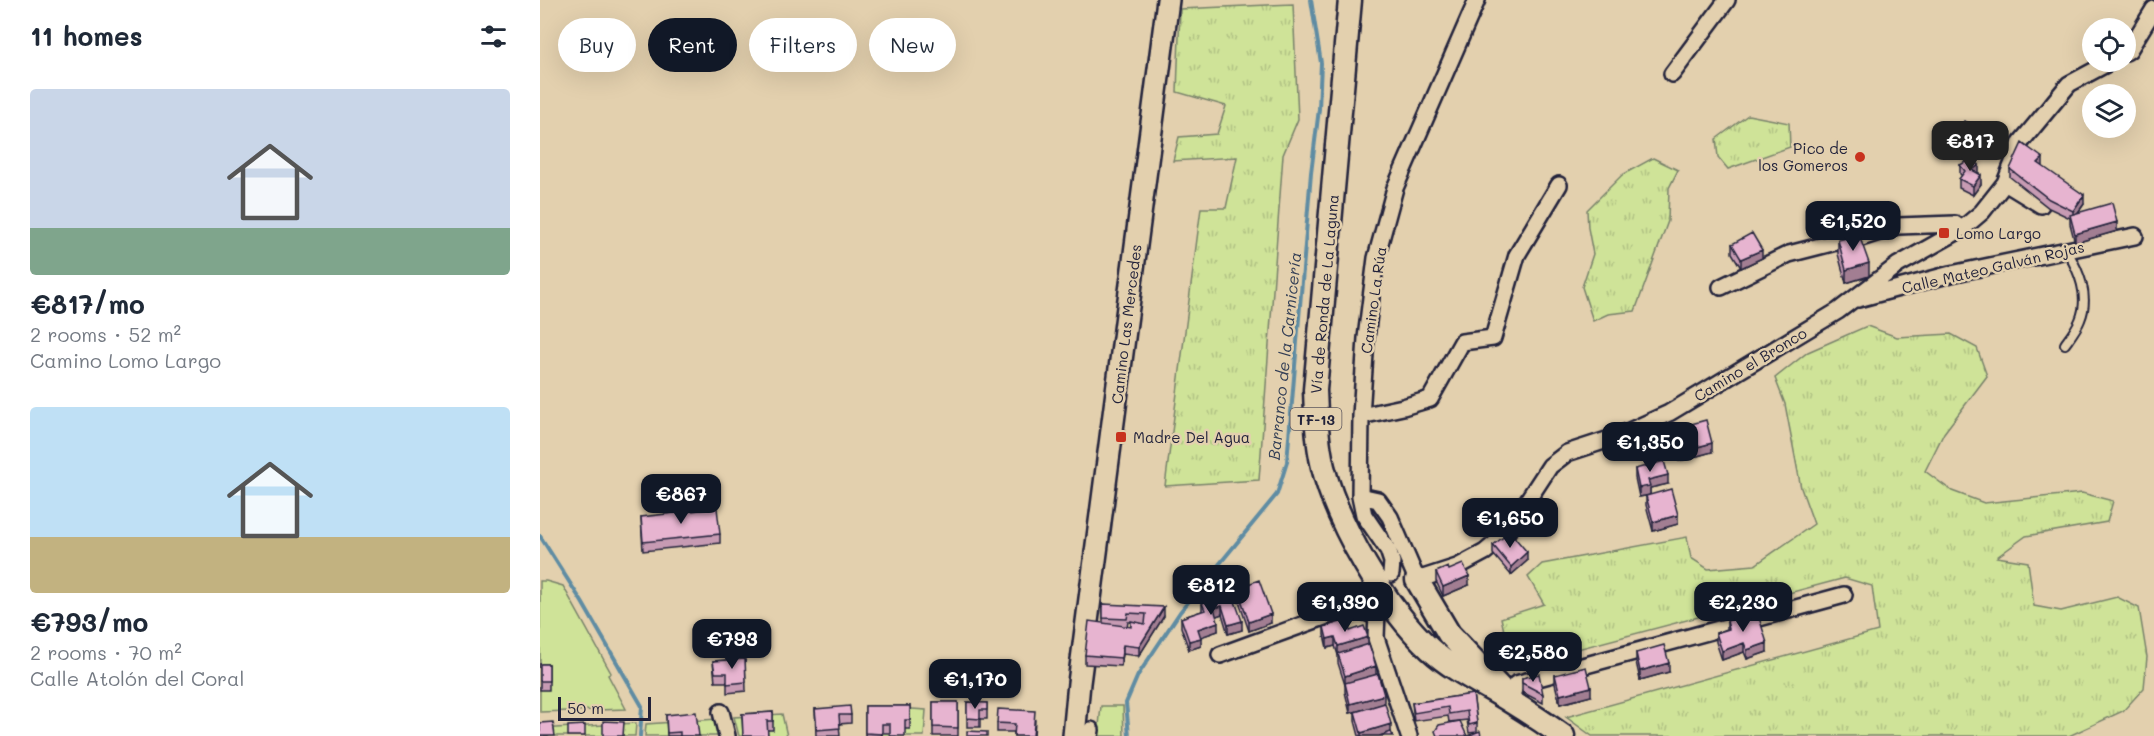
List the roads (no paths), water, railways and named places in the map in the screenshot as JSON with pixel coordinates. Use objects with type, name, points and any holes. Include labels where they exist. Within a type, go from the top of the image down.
[{"type":"main road","name":"Camino Las Mercedes","points":[[1085,734],[1079,683],[1168,0]]},
{"type":"main road","name":"Vía de Ronda de La Laguna","points":[[1350,0],[1315,390],[1316,426],[1323,466],[1343,522],[1382,591],[1406,624],[1431,650],[1466,676],[1510,700],[1563,736]]},
{"type":"main road","points":[[1417,580],[1449,634],[1510,700]]},
{"type":"street","name":"Camino La Rúa","points":[[1391,574],[1392,562],[1388,550],[1364,515],[1360,496],[1361,416],[1366,338],[1376,258],[1395,188],[1478,0]]},
{"type":"street","points":[[1672,75],[1727,0]]},
{"type":"street","points":[[2136,39],[2154,9]]},
{"type":"street","name":"Camino el Bronco","points":[[1417,580],[1457,567],[1485,552],[1505,535],[1550,466],[1567,453],[1616,437],[1669,413],[1838,311],[1898,265],[1962,229],[1982,212],[2005,183],[2021,142],[2069,84],[2091,72]]},
{"type":"street","points":[[2005,183],[2041,205]]},
{"type":"street","points":[[1361,416],[1430,399],[1462,342],[1493,338],[1517,255],[1559,185]]},
{"type":"street","points":[[1721,287],[1790,254],[1861,238],[1898,226],[1955,224],[1962,229]]},
{"type":"street","name":"Calle Mateo Galván Rojas","points":[[1852,300],[1951,274],[2135,236]]},
{"type":"street","points":[[1360,496],[1378,500],[1390,517],[1417,580]]},
{"type":"street","points":[[1510,700],[1516,684],[1844,595]]},
{"type":"street","points":[[1220,655],[1349,608],[1377,614],[1376,638],[1409,736]]},
{"type":"street","points":[[721,712],[727,736]]},
{"type":"lane","points":[[2065,344],[2081,318],[2084,292],[2078,268],[2067,251]]},
{"type":"waterway","name":"Barranco de la Carnicería","points":[[1129,736],[1126,703],[1138,675],[1180,612],[1277,494],[1287,462],[1311,173],[1319,109],[1321,63],[1311,0]]},
{"type":"waterway","points":[[540,536],[582,602],[642,706],[640,736]]},
{"type":"place","name":"Pico de los Gomeros","points":[[1860,157]]},
{"type":"place","name":"Lomo Largo","points":[[1944,233]]},
{"type":"place","name":"Madre Del Agua","points":[[1121,437]]}]
